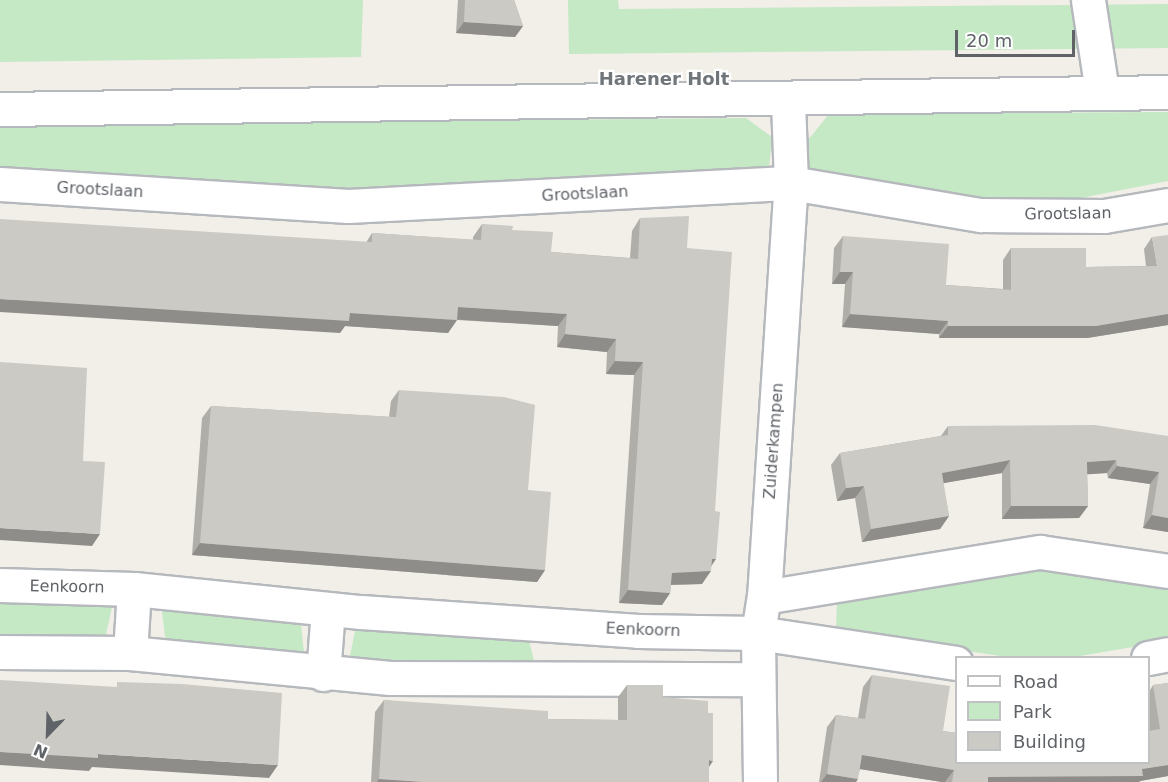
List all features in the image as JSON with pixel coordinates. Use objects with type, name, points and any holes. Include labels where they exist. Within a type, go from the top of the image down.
[{"type":"street","points":[[1088,0],[1102,92]]},
{"type":"street","points":[[0,108],[788,100],[1168,92]]},
{"type":"street","name":"Zuiderkampen","points":[[760,782],[758,633],[764,597],[791,183],[788,100]]},
{"type":"street","name":"Grootslaan","points":[[0,184],[348,206],[791,183],[981,215],[1104,216],[1168,205]]},
{"type":"street","points":[[764,597],[1040,552],[1168,571]]},
{"type":"street","name":"Eenkoorn","points":[[0,585],[134,589],[328,609],[638,631],[758,633],[955,663]]},
{"type":"street","points":[[130,653],[134,589]]},
{"type":"street","points":[[323,674],[328,609]]},
{"type":"street","points":[[0,652],[130,653],[323,674],[390,678],[758,679]]},
{"type":"street","points":[[1150,658],[1168,654]]},
{"type":"green space","points":[[0,0],[363,0],[361,57],[0,62]]},
{"type":"green space","points":[[568,0],[618,0],[619,9],[1168,4],[1168,48],[569,54]]},
{"type":"green space","points":[[1168,112],[1168,181],[1065,201],[1017,204],[809,171],[804,145],[829,114]]},
{"type":"green space","points":[[746,118],[772,137],[769,168],[334,191],[0,172],[0,125]]},
{"type":"green space","points":[[1043,565],[1168,586],[1168,641],[1080,656],[1000,656],[836,631],[837,598]]},
{"type":"green space","points":[[0,595],[114,598],[105,639],[0,639]]},
{"type":"green space","points":[[161,602],[300,615],[305,662],[166,646]]},
{"type":"green space","points":[[357,621],[527,633],[535,665],[348,666]]},
{"type":"building","points":[[465,0],[514,0],[523,26],[464,22]]},
{"type":"building","points":[[689,216],[687,248],[732,252],[715,511],[720,512],[716,559],[712,559],[711,571],[672,573],[670,593],[628,590],[643,362],[615,361],[616,339],[565,334],[567,314],[458,307],[457,320],[350,313],[349,321],[0,299],[0,219],[372,242],[372,233],[481,240],[482,224],[513,226],[512,230],[553,232],[551,252],[638,259],[640,218]]},
{"type":"building","points":[[1168,235],[1168,314],[1096,326],[948,326],[948,321],[850,314],[853,272],[840,272],[843,236],[949,244],[946,285],[1011,290],[1011,248],[1086,248],[1086,267],[1157,266],[1152,237]]},
{"type":"building","points":[[0,362],[87,368],[83,461],[105,462],[100,534],[0,528]]},
{"type":"building","points":[[399,390],[504,397],[535,405],[528,490],[551,492],[545,570],[200,543],[211,406],[396,417]]},
{"type":"building","points":[[1095,425],[1168,436],[1168,518],[1152,515],[1159,472],[1117,466],[1116,460],[1087,462],[1088,506],[1011,506],[1010,460],[942,473],[949,516],[871,529],[864,486],[846,488],[840,453],[948,435],[948,426]]},
{"type":"building","points":[[872,675],[950,686],[943,731],[955,733],[955,764],[1150,764],[1150,731],[1160,729],[1153,685],[1168,683],[1168,765],[1142,769],[1143,776],[988,777],[988,782],[952,782],[954,770],[862,755],[858,779],[827,774],[836,715],[865,719]]},
{"type":"building","points":[[0,680],[117,687],[117,682],[182,684],[282,693],[278,765],[98,754],[98,758],[0,752]]},
{"type":"building","points":[[627,685],[663,685],[663,697],[708,701],[708,713],[713,713],[713,761],[709,760],[709,782],[424,782],[379,779],[384,700],[548,711],[548,719],[627,720]]},
{"type":"district","name":"Harener Holt","points":[[664,79]]}]
